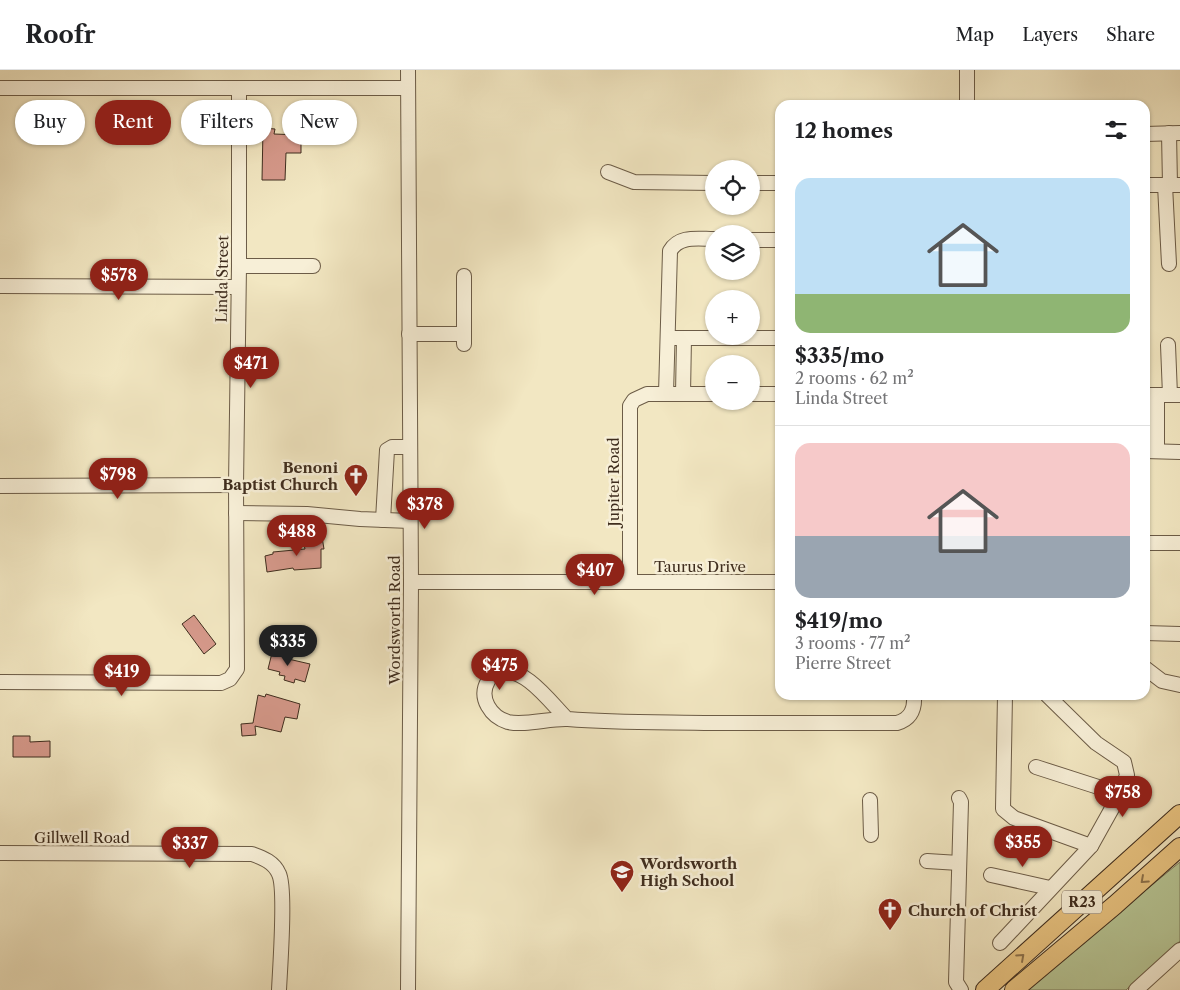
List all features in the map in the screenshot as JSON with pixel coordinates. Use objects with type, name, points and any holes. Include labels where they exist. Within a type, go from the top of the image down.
[{"type":"main road","name":"R23","points":[[985,990],[1180,814]]},
{"type":"main road","points":[[1146,846],[1180,826]]},
{"type":"main road","name":"R23","points":[[1014,990],[1115,906],[1180,847]]},
{"type":"main road","points":[[1100,886],[1115,906]]},
{"type":"street","name":"Wordsworth Road","points":[[408,70],[411,582],[408,990]]},
{"type":"street","points":[[967,70],[967,100]]},
{"type":"street","points":[[0,88],[407,88]]},
{"type":"street","name":"Linda Street","points":[[0,682],[221,683],[232,678],[237,669],[236,485],[239,88]]},
{"type":"street","points":[[1150,134],[1174,133],[1168,264]]},
{"type":"street","points":[[608,172],[634,182],[705,183]]},
{"type":"street","points":[[760,183],[775,183]]},
{"type":"street","points":[[1150,184],[1172,185]]},
{"type":"street","points":[[705,239],[686,239],[675,245],[668,257],[669,338],[666,394],[705,394]]},
{"type":"street","points":[[760,240],[775,240]]},
{"type":"street","points":[[239,266],[313,266]]},
{"type":"street","points":[[409,334],[464,339],[464,276]]},
{"type":"street","points":[[0,286],[238,287]]},
{"type":"street","points":[[669,338],[775,338]]},
{"type":"street","points":[[683,394],[684,338]]},
{"type":"street","points":[[1168,345],[1163,395],[1151,451],[1180,452]]},
{"type":"street","name":"Jupiter Road","points":[[630,582],[630,406],[640,396],[666,394]]},
{"type":"street","points":[[760,394],[775,394]]},
{"type":"street","points":[[383,520],[387,450],[392,447],[410,447]]},
{"type":"street","points":[[0,486],[236,485]]},
{"type":"street","points":[[236,513],[307,514],[383,520],[410,520]]},
{"type":"street","points":[[1150,543],[1180,543]]},
{"type":"street","name":"Taurus Drive","points":[[411,582],[775,582]]},
{"type":"street","points":[[1150,633],[1180,634]]},
{"type":"street","points":[[567,719],[528,679],[517,672],[507,670],[495,673],[488,680],[486,700],[489,711],[498,718],[510,722],[567,719],[674,722],[897,723],[904,721],[911,714],[913,700]]},
{"type":"street","points":[[1150,672],[1162,681],[1180,685]]},
{"type":"street","points":[[1005,700],[1003,809],[1014,818],[1091,846]]},
{"type":"street","points":[[1000,943],[1091,846],[1120,794],[1127,775],[1124,762],[1096,743],[1052,700]]},
{"type":"street","points":[[1036,767],[1120,794]]},
{"type":"street","points":[[959,798],[961,802],[956,982],[960,990]]},
{"type":"street","points":[[870,800],[871,836]]},
{"type":"street","name":"Gillwell Road","points":[[0,853],[252,854],[262,857],[271,863],[279,873],[282,886],[279,990]]},
{"type":"street","points":[[927,861],[959,863]]},
{"type":"street","points":[[991,875],[1050,888]]},
{"type":"street","points":[[1142,988],[1180,950]]},
{"type":"green space","points":[[1180,862],[1180,941],[1126,990],[1024,990]]},
{"type":"building","points":[[272,129],[275,129],[274,134],[282,134],[282,145],[301,145],[301,153],[286,153],[285,180],[262,180],[263,145],[272,145]]},
{"type":"building","points":[[322,537],[324,549],[321,549],[321,568],[294,570],[293,568],[267,572],[265,556],[273,554],[273,552],[305,549],[303,540]]},
{"type":"building","points":[[194,615],[216,644],[204,654],[182,624]]},
{"type":"building","points":[[273,649],[286,652],[284,658],[310,664],[305,682],[295,679],[294,683],[284,680],[285,676],[279,675],[280,672],[268,669]]},
{"type":"building","points":[[266,694],[300,704],[297,719],[285,717],[281,732],[255,726],[256,735],[242,736],[241,724],[253,723],[258,695],[265,697]]},
{"type":"building","points":[[13,736],[30,736],[30,742],[50,741],[50,757],[13,757]]},
{"type":"place","name":"Benoni Baptist Church","points":[[356,497]]},
{"type":"place","name":"Wordsworth High School","points":[[622,893]]},
{"type":"place","name":"Church of Christ","points":[[890,931]]}]
